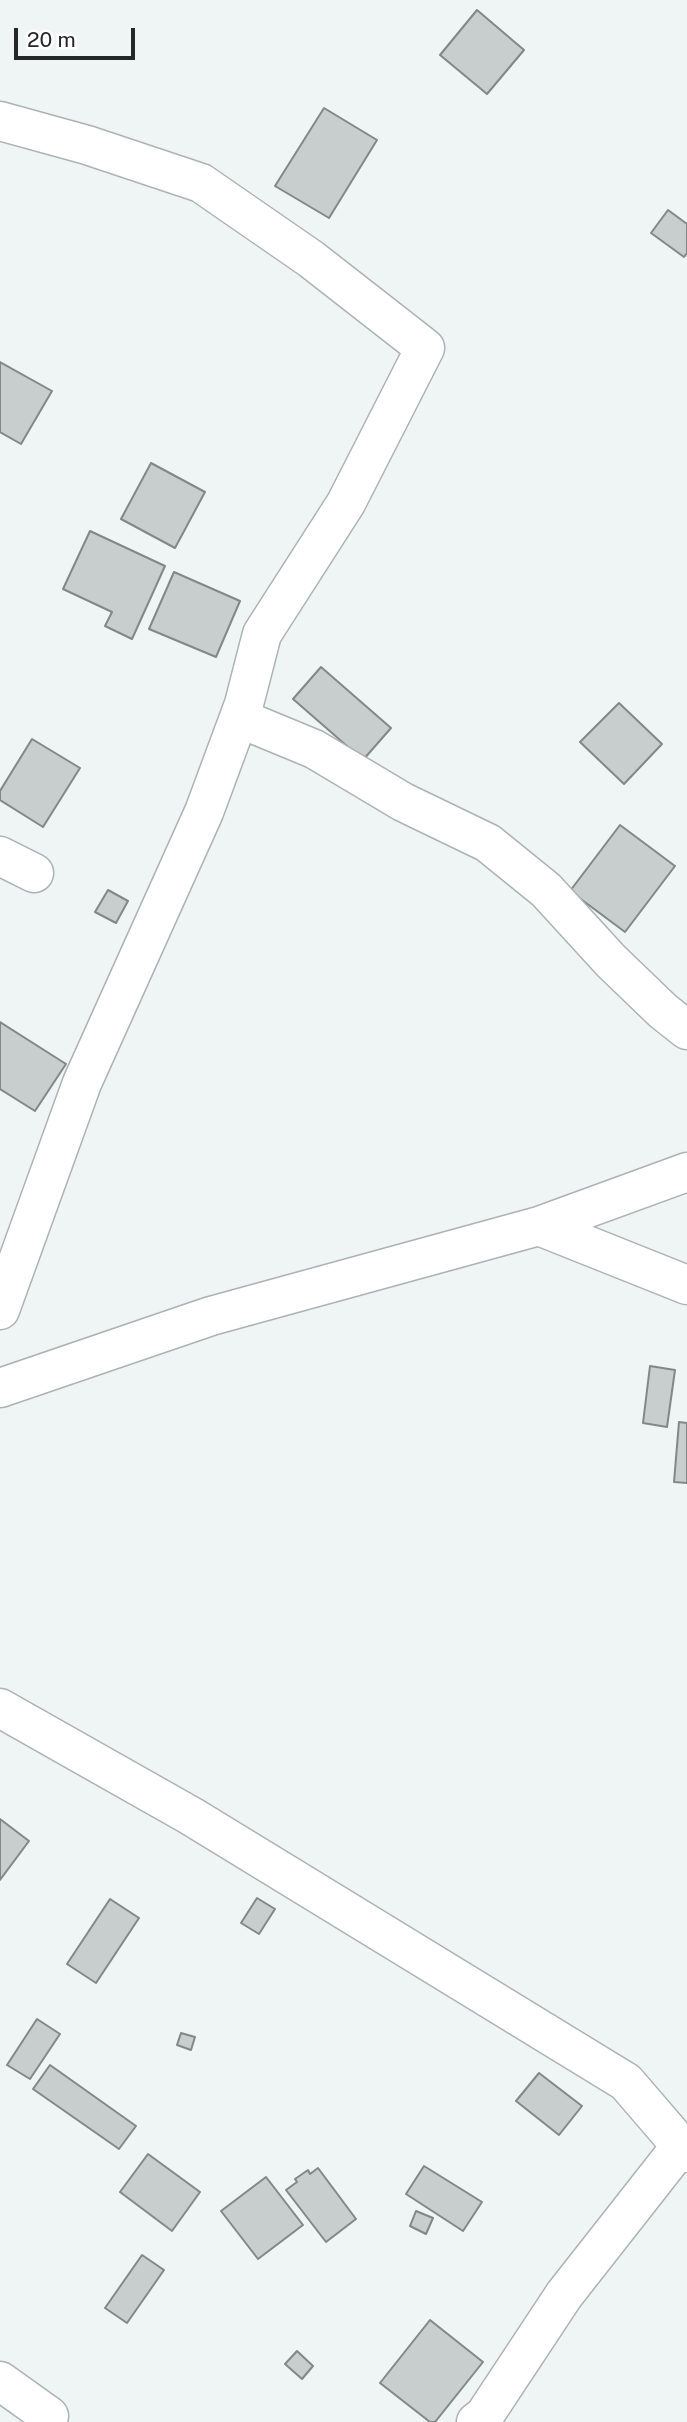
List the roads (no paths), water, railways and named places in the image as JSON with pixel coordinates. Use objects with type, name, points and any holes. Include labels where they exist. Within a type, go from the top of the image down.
[{"type":"street","points":[[0,121],[87,145],[201,183],[311,259],[425,348],[346,503],[262,634],[239,718],[204,811],[82,1083],[0,1310]]},
{"type":"street","points":[[239,718],[314,750],[403,802],[488,843],[545,890],[611,961],[663,1012],[687,1031]]},
{"type":"street","points":[[0,856],[34,873]]},
{"type":"street","points":[[0,1388],[211,1316],[538,1226],[687,1172]]},
{"type":"street","points":[[538,1226],[687,1285]]},
{"type":"street","points":[[0,1708],[191,1816],[626,2082],[684,2149],[564,2295],[484,2416],[476,2422]]},
{"type":"street","points":[[0,2381],[49,2416]]}]
